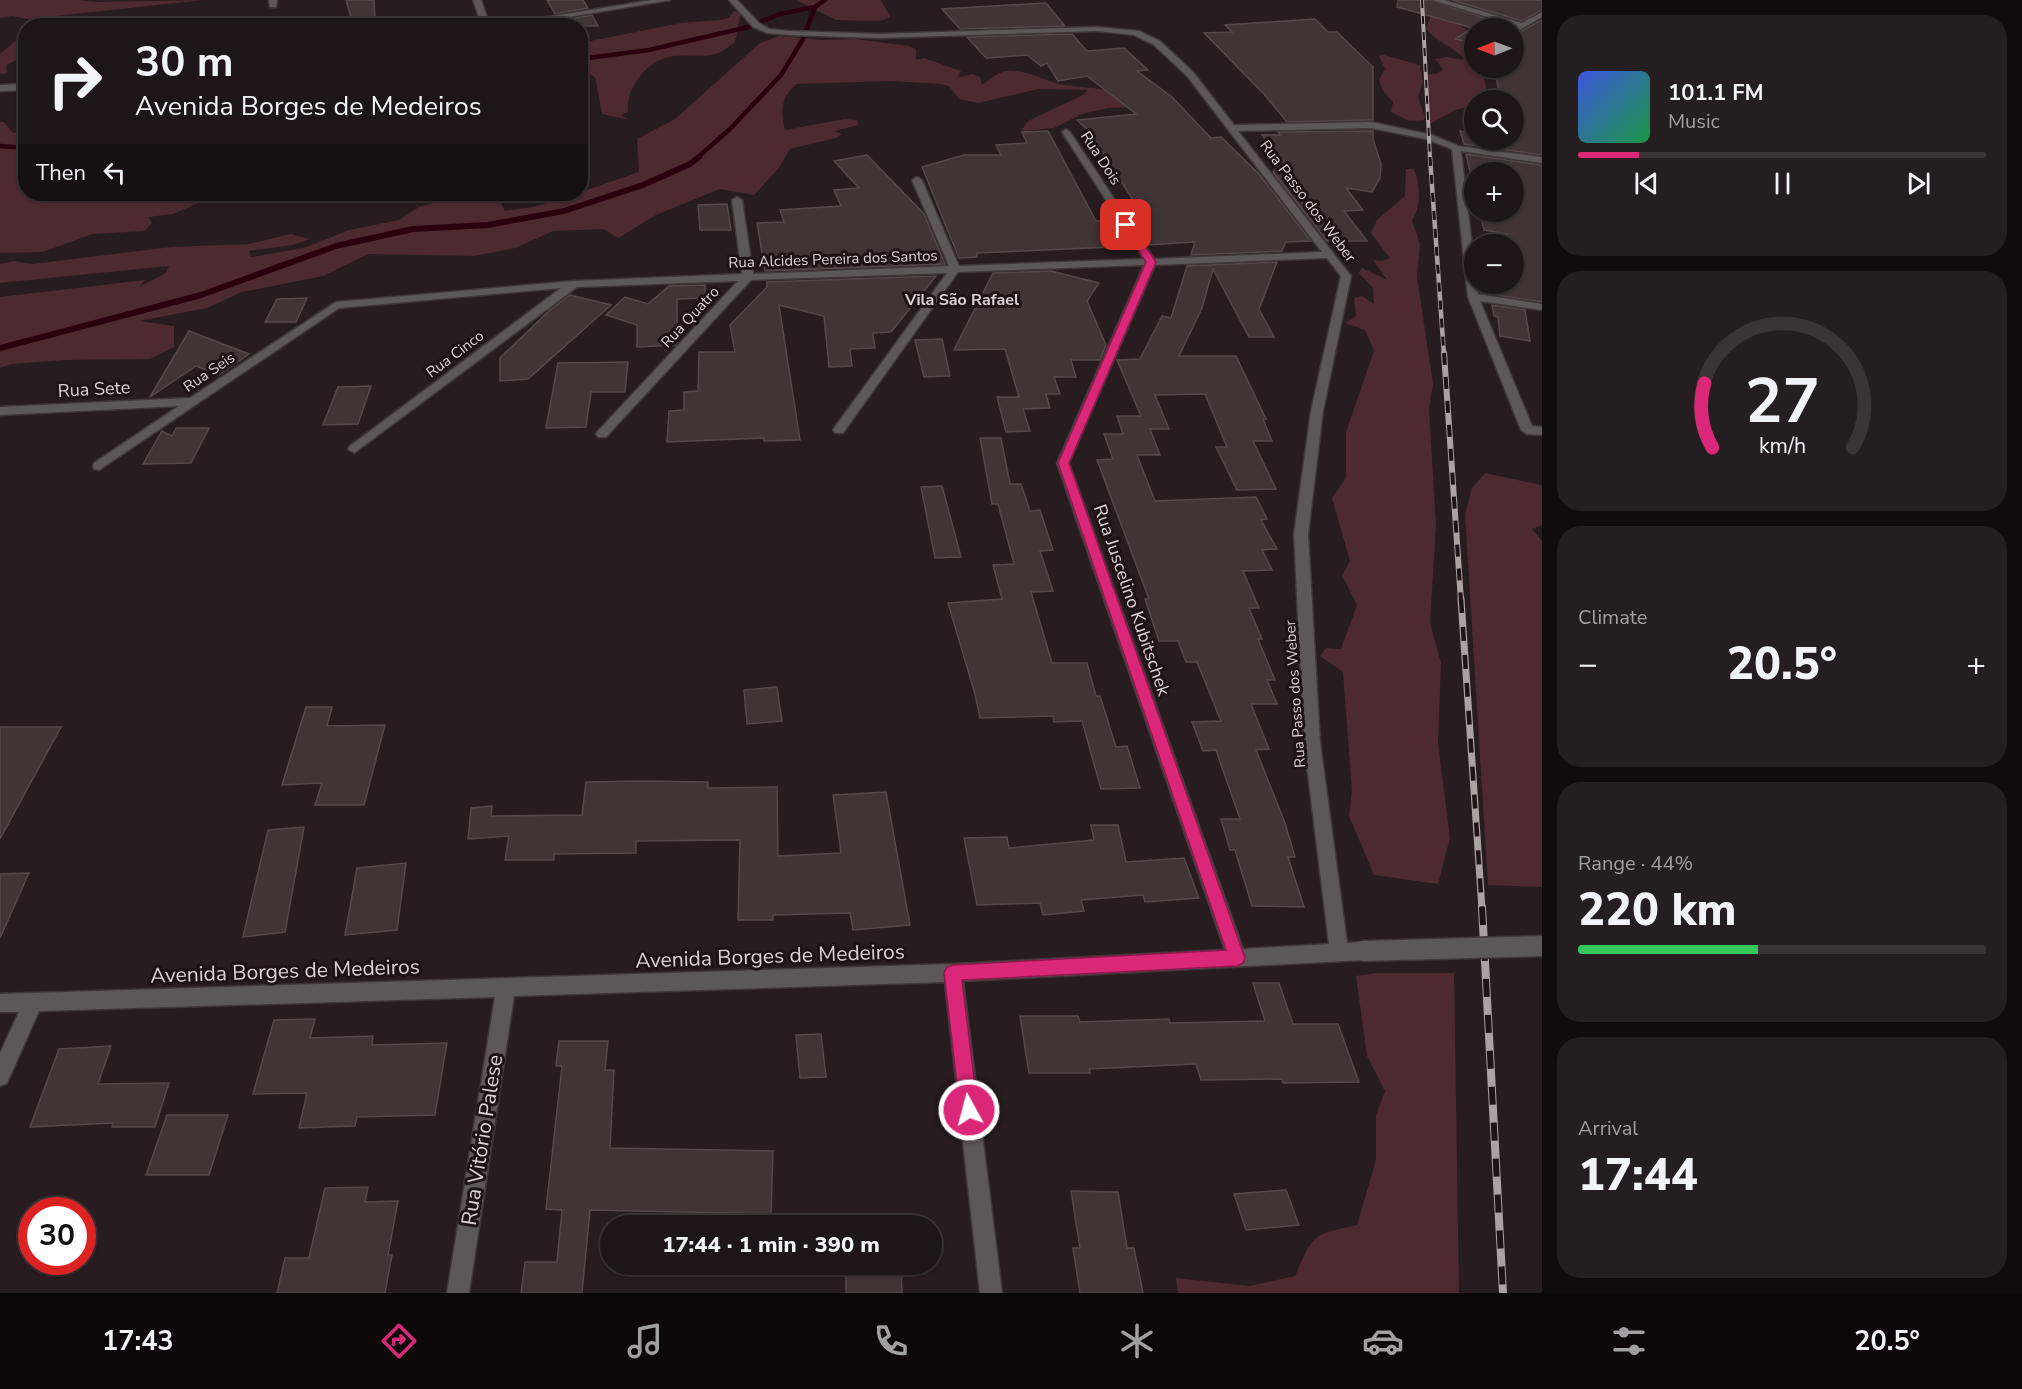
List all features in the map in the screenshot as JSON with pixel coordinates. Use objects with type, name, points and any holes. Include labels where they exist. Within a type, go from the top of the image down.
[{"type":"street","points":[[477,0],[483,18]]},
{"type":"street","points":[[549,18],[666,0]]},
{"type":"street","name":"Rua Passo dos Weber","points":[[734,0],[756,26],[767,31],[789,33],[880,36],[1097,29],[1136,33],[1157,43],[1178,61],[1346,276],[1317,411],[1301,534],[1312,742],[1339,952]]},
{"type":"street","points":[[1436,0],[1498,18]]},
{"type":"street","points":[[1524,24],[1542,14]]},
{"type":"street","points":[[0,88],[18,87]]},
{"type":"street","points":[[1232,128],[1371,125],[1429,137],[1456,148],[1542,159]]},
{"type":"street","name":"Rua Dois","points":[[1066,132],[1151,262]]},
{"type":"street","points":[[1456,148],[1473,297],[1527,430],[1542,431]]},
{"type":"street","points":[[839,430],[955,269],[917,180]]},
{"type":"street","points":[[737,200],[748,277]]},
{"type":"street","name":"Rua Alcides Pereira dos Santos","points":[[336,305],[574,284],[1331,255]]},
{"type":"street","name":"Rua Juscelino Kubitschek","points":[[1151,262],[1063,463],[1237,958]]},
{"type":"street","name":"Rua Quatro","points":[[602,434],[748,277]]},
{"type":"street","name":"Rua Cinco","points":[[354,449],[574,284]]},
{"type":"street","points":[[1473,297],[1542,307]]},
{"type":"street","name":"Rua Seis","points":[[99,466],[190,402],[336,305]]},
{"type":"street","name":"Rua Sete","points":[[0,411],[190,402]]},
{"type":"street","name":"Avenida Borges de Medeiros","points":[[0,1003],[953,973],[1339,952],[1542,946]]},
{"type":"street","points":[[953,973],[991,1293]]},
{"type":"street","name":"Rua Vitório Palese","points":[[458,1293],[506,987]]},
{"type":"street","points":[[0,1076],[33,1002]]},
{"type":"shaded area","points":[[0,0],[94,2],[204,0],[36,18],[12,16],[0,18]]},
{"type":"shaded area","points":[[796,0],[881,0],[890,17],[880,21],[836,20]]},
{"type":"shaded area","points":[[734,11],[741,13],[735,42],[718,53],[705,56],[674,56],[656,62],[640,75],[630,93],[628,112],[621,115],[629,120],[602,114],[595,77],[588,74],[588,41],[681,23],[728,18]]},
{"type":"shaded area","points":[[1431,15],[1451,19],[1464,28],[1464,58],[1435,38],[1426,29]]},
{"type":"shaded area","points":[[780,36],[822,40],[855,39],[909,46],[916,49],[916,60],[924,58],[961,71],[957,78],[972,74],[980,77],[982,85],[1006,71],[1022,72],[1065,85],[1115,92],[1125,95],[1140,107],[1108,108],[1082,114],[1054,128],[1021,131],[1028,121],[1085,94],[1087,90],[1038,89],[978,103],[959,99],[949,86],[940,84],[892,81],[797,84],[788,94],[783,105],[785,130],[845,119],[856,120],[859,125],[834,131],[842,134],[836,138],[790,149],[779,168],[754,195],[720,189],[656,215],[618,238],[603,229],[553,231],[515,248],[474,256],[368,254],[323,276],[242,292],[207,308],[139,321],[174,326],[174,347],[150,359],[65,360],[12,364],[0,368],[0,297],[145,280],[139,287],[166,273],[169,266],[0,283],[0,264],[13,261],[33,264],[171,247],[249,244],[291,234],[310,239],[293,245],[249,251],[251,257],[304,248],[349,230],[399,220],[419,207],[439,201],[500,201],[505,211],[555,201],[588,201],[588,190],[639,172],[637,139],[675,119],[760,43]]},
{"type":"shaded area","points":[[18,39],[18,59],[6,65],[7,73],[0,74],[0,54]]},
{"type":"shaded area","points":[[1384,55],[1420,65],[1423,82],[1418,97],[1424,120],[1409,121],[1391,112],[1393,102],[1383,91],[1379,80],[1385,69],[1379,56]]},
{"type":"shaded area","points":[[1447,57],[1462,60],[1464,58],[1464,78],[1484,78],[1486,90],[1464,90],[1464,108],[1430,124],[1425,75],[1438,73],[1443,69],[1435,59]]},
{"type":"shaded area","points":[[1524,77],[1542,78],[1542,80],[1503,78]]},
{"type":"shaded area","points":[[0,122],[4,122],[13,133],[18,133],[18,201],[203,201],[173,214],[148,217],[152,223],[145,231],[92,234],[43,252],[0,253]]},
{"type":"shaded area","points":[[1406,169],[1414,169],[1419,189],[1419,202],[1412,220],[1420,244],[1417,277],[1433,384],[1429,409],[1436,525],[1430,623],[1441,663],[1438,743],[1450,838],[1438,884],[1374,875],[1349,816],[1352,790],[1343,672],[1320,656],[1326,648],[1341,649],[1357,605],[1342,575],[1350,561],[1332,498],[1346,478],[1346,432],[1374,351],[1365,330],[1345,323],[1356,316],[1354,298],[1362,296],[1374,304],[1373,288],[1359,273],[1362,268],[1387,280],[1373,260],[1382,261],[1390,258],[1371,233],[1377,220],[1405,196]]},
{"type":"shaded area","points":[[1485,473],[1542,485],[1542,525],[1532,529],[1542,541],[1542,887],[1488,885],[1465,514],[1472,488]]},
{"type":"shaded area","points":[[1377,973],[1454,973],[1459,1293],[1178,1293],[1176,1278],[1250,1286],[1295,1276],[1306,1252],[1316,1238],[1331,1231],[1357,1225],[1376,1160],[1376,1115],[1385,1091],[1367,1056],[1356,976]]},
{"type":"building","points":[[346,0],[374,0],[375,18],[351,18]]},
{"type":"building","points":[[547,0],[583,0],[588,8],[555,14]]},
{"type":"building","points":[[1398,0],[1430,0],[1484,18],[1464,18],[1464,26],[1397,7]]},
{"type":"building","points":[[1452,0],[1542,0],[1542,10],[1524,20],[1524,18],[1512,18]]},
{"type":"building","points":[[1046,3],[1065,26],[960,29],[942,9]]},
{"type":"building","points":[[592,15],[598,26],[588,26],[588,18],[576,18]]},
{"type":"building","points":[[1315,19],[1328,32],[1337,32],[1373,67],[1373,120],[1287,122],[1264,94],[1204,33],[1232,32],[1225,25]]},
{"type":"building","points":[[1542,20],[1542,155],[1507,150],[1524,150],[1524,90],[1499,90],[1496,78],[1524,78],[1524,30]]},
{"type":"building","points":[[1072,34],[1087,51],[1124,48],[1148,70],[1137,71],[1172,97],[1211,138],[1221,137],[1258,173],[1311,241],[1286,242],[1282,251],[1191,255],[1195,242],[1147,245],[1130,219],[1145,219],[1090,132],[1077,120],[1136,114],[1087,76],[1058,81],[1047,63],[1041,66],[1027,55],[986,58],[967,37]]},
{"type":"building","points":[[1464,34],[1464,41],[1455,39]]},
{"type":"building","points":[[1048,131],[1096,221],[1116,220],[1133,246],[977,253],[977,257],[959,258],[922,167],[964,155],[1001,155],[996,145],[1027,143],[1022,132]]},
{"type":"building","points":[[1373,131],[1373,139],[1381,164],[1380,178],[1372,192],[1346,188],[1363,210],[1344,211],[1367,241],[1327,241],[1273,172],[1284,161],[1262,135],[1280,135],[1278,132]]},
{"type":"building","points":[[1460,131],[1464,132],[1464,144]]},
{"type":"building","points":[[1466,154],[1521,162],[1468,162]]},
{"type":"building","points":[[867,155],[924,214],[945,264],[765,271],[757,223],[784,222],[780,210],[841,206],[834,190],[859,188],[834,161]]},
{"type":"building","points":[[1524,162],[1542,165],[1542,302],[1491,294],[1524,294],[1524,234],[1484,230],[1482,222],[1524,222]]},
{"type":"building","points":[[727,204],[731,230],[700,230],[698,205]]},
{"type":"building","points":[[1277,262],[1259,309],[1274,337],[1249,337],[1213,269],[1202,308],[1179,356],[1236,356],[1266,419],[1263,419],[1272,441],[1253,441],[1276,489],[1237,490],[1216,447],[1227,447],[1205,394],[1155,395],[1169,429],[1150,429],[1160,455],[1137,455],[1155,501],[1256,497],[1267,519],[1261,520],[1277,549],[1262,550],[1272,570],[1243,571],[1259,608],[1249,608],[1262,639],[1258,639],[1275,680],[1267,680],[1277,704],[1251,704],[1269,749],[1256,750],[1285,823],[1295,857],[1288,857],[1304,907],[1252,906],[1235,850],[1230,850],[1221,819],[1240,819],[1216,750],[1203,751],[1192,722],[1221,721],[1197,662],[1186,662],[1178,641],[1159,641],[1145,599],[1149,599],[1097,460],[1113,459],[1104,434],[1123,434],[1117,416],[1141,416],[1117,360],[1140,359],[1162,316],[1171,318],[1187,266]]},
{"type":"building","points":[[1051,271],[1099,283],[1087,301],[1106,345],[1100,360],[1071,360],[1076,377],[1054,377],[1060,394],[1046,394],[1050,408],[1023,409],[1030,431],[1006,432],[997,397],[1019,397],[1005,349],[954,350],[993,273]]},
{"type":"building","points":[[936,276],[891,332],[873,333],[875,348],[850,349],[852,366],[829,367],[824,316],[779,305],[800,440],[764,441],[764,438],[667,442],[669,411],[684,410],[684,392],[698,391],[699,352],[735,352],[730,325],[767,287],[767,282]]},
{"type":"building","points":[[705,285],[706,298],[677,299],[677,343],[675,345],[637,347],[637,325],[606,315],[625,297],[648,304],[669,286]]},
{"type":"building","points":[[570,295],[611,305],[528,379],[500,381],[500,358],[550,310]]},
{"type":"building","points":[[307,298],[296,322],[265,322],[277,299]]},
{"type":"building","points":[[1492,305],[1525,310],[1530,341],[1500,336],[1498,317],[1494,316]]},
{"type":"building","points":[[189,331],[249,354],[219,375],[196,366],[150,397]]},
{"type":"building","points":[[942,339],[950,376],[924,377],[915,340]]},
{"type":"building","points":[[628,362],[625,392],[591,392],[586,427],[546,428],[558,363]]},
{"type":"building","points":[[371,386],[358,424],[323,425],[338,387]]},
{"type":"building","points":[[176,428],[209,428],[191,463],[143,464],[162,431],[172,436]]},
{"type":"building","points":[[980,438],[1001,438],[1010,484],[1021,484],[1030,511],[1040,510],[1053,550],[1040,551],[1053,591],[1031,592],[1052,663],[1087,663],[1096,696],[1100,696],[1116,747],[1127,746],[1140,788],[1101,789],[1082,721],[1054,722],[1053,716],[980,718],[948,603],[1002,599],[993,565],[1014,564],[998,504],[992,504]]},
{"type":"building","points":[[942,486],[961,557],[935,558],[921,487]]},
{"type":"building","points":[[777,687],[782,721],[747,724],[744,690]]},
{"type":"building","points":[[306,707],[332,707],[327,726],[385,725],[364,805],[315,805],[322,783],[282,785]]},
{"type":"building","points":[[0,727],[61,727],[0,839]]},
{"type":"building","points":[[586,782],[708,782],[708,788],[777,787],[778,856],[841,853],[833,795],[886,792],[910,925],[853,930],[850,913],[773,915],[773,920],[738,920],[740,840],[636,841],[636,853],[554,854],[554,860],[505,860],[509,836],[468,839],[471,808],[492,806],[491,816],[582,815]]},
{"type":"building","points":[[1091,825],[1118,825],[1126,862],[1184,858],[1199,898],[1145,902],[1143,895],[1081,900],[1084,911],[1043,915],[1040,903],[977,905],[964,838],[1007,837],[1009,848],[1094,840]]},
{"type":"building","points":[[304,827],[285,932],[243,937],[268,830]]},
{"type":"building","points":[[406,863],[397,930],[345,935],[357,868]]},
{"type":"building","points":[[29,873],[0,938],[0,874]]},
{"type":"building","points":[[1253,983],[1279,983],[1293,1024],[1338,1024],[1359,1082],[1283,1083],[1282,1079],[1201,1080],[1196,1064],[1089,1069],[1090,1073],[1029,1073],[1020,1016],[1078,1016],[1080,1022],[1169,1019],[1170,1023],[1265,1021]]},
{"type":"building","points":[[315,1019],[310,1038],[373,1036],[372,1045],[447,1043],[435,1115],[357,1117],[355,1126],[299,1128],[307,1093],[253,1094],[274,1020]]},
{"type":"building","points":[[821,1034],[826,1077],[800,1078],[796,1035]]},
{"type":"building","points":[[559,1041],[608,1041],[605,1070],[614,1070],[610,1148],[773,1151],[771,1214],[590,1210],[582,1293],[521,1293],[525,1262],[557,1262],[562,1210],[546,1209],[562,1066],[556,1066]]},
{"type":"building","points":[[111,1046],[98,1084],[169,1083],[155,1127],[112,1127],[113,1123],[30,1127],[59,1049]]},
{"type":"building","points":[[167,1115],[228,1115],[209,1175],[146,1175]]},
{"type":"building","points":[[368,1187],[365,1202],[398,1201],[388,1255],[392,1255],[385,1293],[277,1293],[285,1258],[309,1258],[325,1188]]},
{"type":"building","points":[[1286,1190],[1299,1225],[1246,1230],[1234,1194]]},
{"type":"building","points":[[1071,1191],[1118,1192],[1127,1248],[1134,1248],[1143,1293],[1080,1293],[1073,1248],[1080,1248]]},
{"type":"building","points":[[846,1275],[901,1275],[902,1293],[846,1293]]},
{"type":"waterway","points":[[815,7],[825,0]]},
{"type":"waterway","points":[[588,58],[649,50],[748,27],[780,14],[815,7]]},
{"type":"waterway","points":[[697,158],[730,129],[781,75],[803,39],[815,7]]},
{"type":"waterway","points":[[0,146],[18,147]]},
{"type":"waterway","points":[[0,348],[201,295],[336,246],[413,229],[488,225],[564,211],[643,185],[690,164],[699,157]]},
{"type":"railway","points":[[1422,0],[1430,158]]},
{"type":"railway","points":[[1430,157],[1444,355]]},
{"type":"railway","points":[[1444,353],[1461,601]]},
{"type":"railway","points":[[1461,599],[1482,909]]},
{"type":"railway","points":[[1482,907],[1503,1293]]},
{"type":"district","name":"Vila São Rafael","points":[[962,299]]},
{"type":"route","points":[[969,1110],[953,973],[1237,958],[1063,463],[1151,262],[1126,225]]}]
